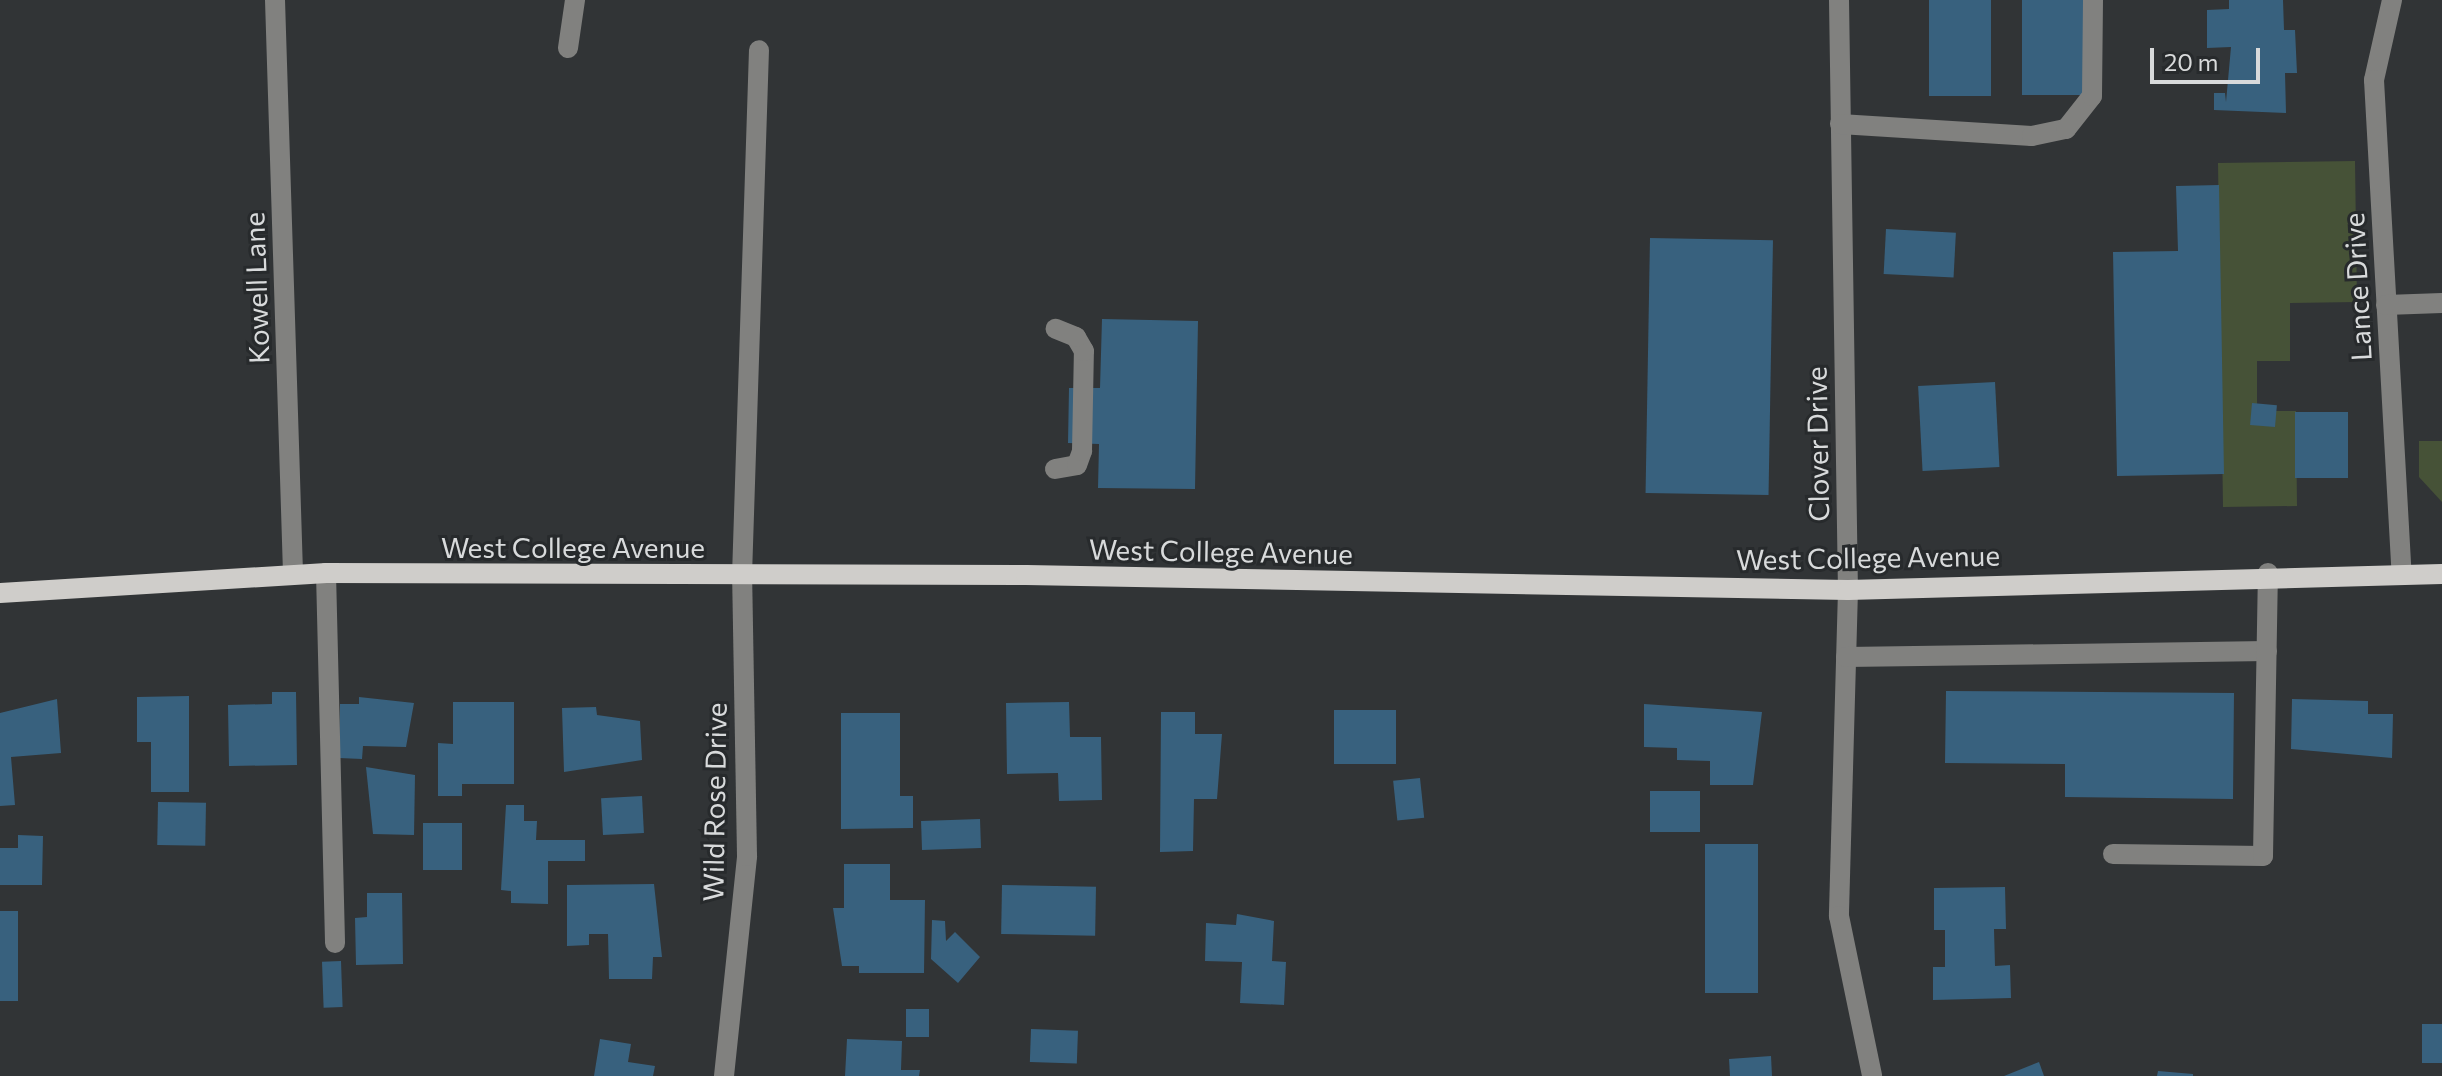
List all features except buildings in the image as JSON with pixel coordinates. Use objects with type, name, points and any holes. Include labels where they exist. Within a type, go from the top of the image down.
[{"type":"main road","name":"West College Avenue","points":[[0,593],[326,573],[1848,590],[2268,573],[2442,574]]},
{"type":"street","name":"Kowell Lane","points":[[275,0],[293,574]]},
{"type":"street","points":[[568,48],[575,0]]},
{"type":"street","name":"Clover Drive","points":[[1839,0],[1848,590],[1839,916],[1872,1076]]},
{"type":"street","points":[[1840,124],[2032,136],[2066,129],[2092,96],[2093,0]]},
{"type":"street","name":"Lance Drive","points":[[2392,0],[2374,80],[2402,574]]},
{"type":"street","name":"Wild Rose Drive","points":[[724,1076],[747,856],[742,576],[759,50]]},
{"type":"street","points":[[2386,305],[2442,303]]},
{"type":"street","points":[[1055,469],[1077,465],[1082,451],[1084,351],[1076,337],[1056,329]]},
{"type":"street","points":[[326,573],[335,943]]},
{"type":"street","points":[[2113,854],[2263,856],[2268,573]]},
{"type":"street","points":[[1846,657],[2267,651]]},
{"type":"green space","points":[[2355,161],[2357,302],[2290,303],[2290,361],[2257,361],[2257,411],[2296,411],[2297,506],[2223,507],[2218,163]]},
{"type":"green space","points":[[2419,441],[2442,441],[2442,502],[2419,477]]}]
